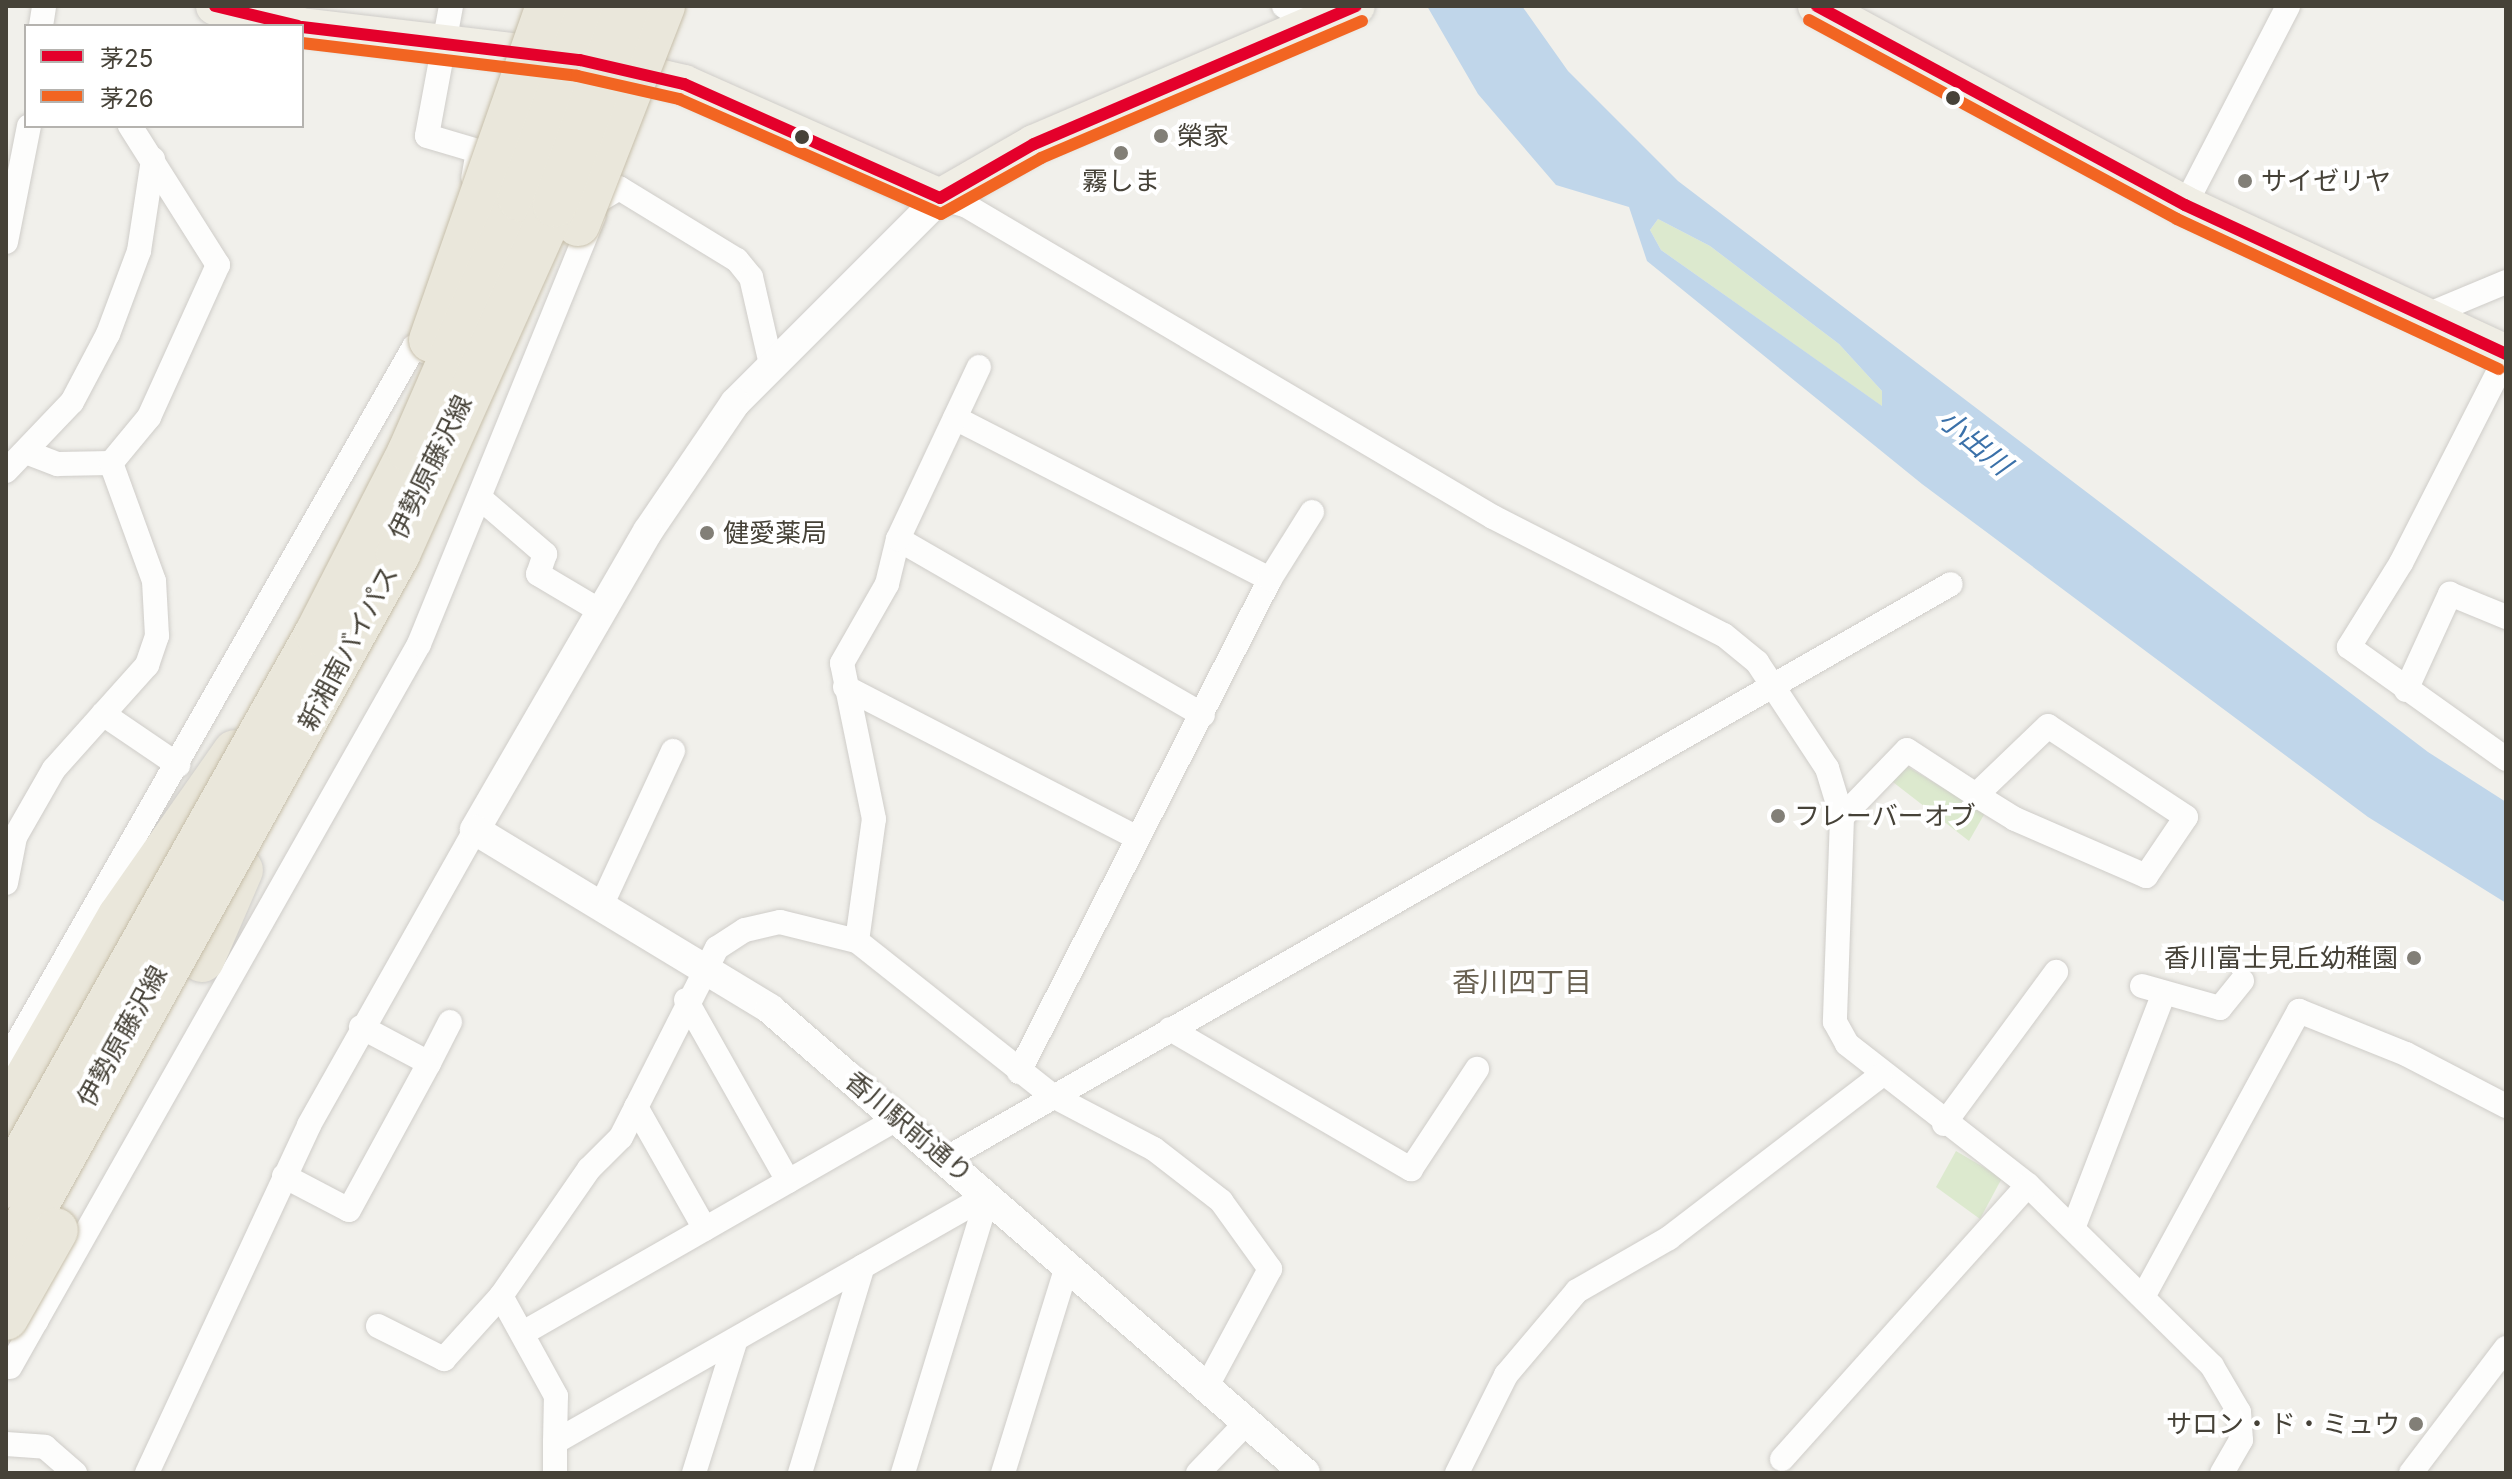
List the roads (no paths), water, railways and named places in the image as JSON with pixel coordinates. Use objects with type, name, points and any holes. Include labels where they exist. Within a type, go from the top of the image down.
[{"type":"highway","points":[[21,1320],[202,960],[326,639],[548,6]]},
{"type":"highway","name":"新湘南バイパス","points":[[6,1186],[326,639],[468,326],[591,6]]},
{"type":"highway","name":"新湘南バイパス","points":[[6,1260],[350,648],[473,397],[626,6]]},
{"type":"highway","points":[[247,832],[357,660],[504,385],[607,155],[663,6]]},
{"type":"highway","points":[[6,1114],[120,916],[176,829],[326,639]]},
{"type":"main road","points":[[215,6],[292,24]]},
{"type":"main road","name":"伊勢原藤沢線","points":[[6,1202],[460,406],[558,180],[591,62],[598,6]]},
{"type":"main road","name":"伊勢原藤沢線","points":[[6,1243],[326,639],[459,364],[591,62],[626,6]]},
{"type":"main road","points":[[304,26],[591,62],[747,107],[940,198],[1034,144],[1298,15],[1356,6]]},
{"type":"main road","points":[[1817,6],[2185,205],[2506,355]]},
{"type":"street","points":[[6,1062],[414,347],[478,163],[471,146],[427,136],[447,43],[451,6]]},
{"type":"street","points":[[2185,205],[2288,6]]},
{"type":"street","points":[[6,242],[14,175],[28,128]]},
{"type":"street","points":[[26,452],[58,464],[111,463],[149,417],[218,265],[131,128]]},
{"type":"street","points":[[6,471],[72,402],[108,334],[139,251],[153,159]]},
{"type":"street","points":[[558,180],[601,199]]},
{"type":"street","points":[[10,1367],[21,1320],[419,644],[601,199],[619,188],[737,260],[751,277],[770,360]]},
{"type":"street","points":[[147,1473],[284,1176],[361,1027],[687,469],[770,360],[940,198],[965,205],[1493,517],[1724,635],[1775,683],[1827,768],[1842,817],[1835,1022],[1880,1076],[2028,1185],[2074,1226],[2212,1366],[2239,1412],[2241,1440],[2228,1471]]},
{"type":"street","points":[[2422,317],[2506,282]]},
{"type":"street","points":[[414,347],[459,364]]},
{"type":"street","points":[[2506,355],[2401,563],[2349,647],[2506,759]]},
{"type":"street","points":[[857,941],[874,819],[866,757],[845,687],[842,663],[887,584],[898,539],[979,367]]},
{"type":"street","points":[[955,418],[1270,579]]},
{"type":"street","points":[[6,883],[11,834],[54,769],[147,665],[157,636],[154,581],[111,463]]},
{"type":"street","points":[[480,498],[545,554],[538,574],[602,612]]},
{"type":"street","points":[[1019,1072],[1270,579],[1312,512]]},
{"type":"street","points":[[898,539],[1203,715]]},
{"type":"street","points":[[947,1158],[1051,1095],[1951,584]]},
{"type":"street","points":[[2406,690],[2450,594],[2506,617]]},
{"type":"street","points":[[845,687],[1137,838]]},
{"type":"street","points":[[103,714],[178,765]]},
{"type":"street","points":[[1842,817],[1907,750],[1976,795],[2146,876],[2186,817],[2048,726],[1976,795]]},
{"type":"street","points":[[601,906],[673,751]]},
{"type":"street","name":"香川駅前通り","points":[[475,830],[770,1009],[947,1158],[1305,1473]]},
{"type":"street","points":[[378,1326],[444,1359],[501,1296],[636,1107],[702,965],[745,930],[780,922],[857,941],[1051,1095],[1154,1149],[1221,1201],[1270,1269],[1206,1388]]},
{"type":"street","points":[[1944,1124],[2056,972]]},
{"type":"street","points":[[2074,1226],[2153,989],[2220,1008],[2242,981]]},
{"type":"street","points":[[686,1000],[788,1181]]},
{"type":"street","points":[[2143,1297],[2299,1011],[2406,1054],[2506,1106]]},
{"type":"street","points":[[284,1176],[349,1210],[450,1022]]},
{"type":"street","points":[[361,1027],[429,1063]]},
{"type":"street","points":[[1170,1029],[1411,1169],[1477,1069]]},
{"type":"street","points":[[1457,1473],[1506,1375],[1577,1291],[1669,1238],[1880,1076]]},
{"type":"street","points":[[636,1107],[705,1229]]},
{"type":"street","points":[[523,1333],[899,1118]]},
{"type":"street","points":[[1782,1459],[2028,1185]]},
{"type":"street","points":[[555,1442],[988,1195]]},
{"type":"street","points":[[903,1473],[988,1195]]},
{"type":"street","points":[[800,1473],[863,1266]]},
{"type":"street","points":[[1003,1473],[1067,1266]]},
{"type":"street","points":[[501,1296],[556,1396],[555,1473]]},
{"type":"street","points":[[6,1305],[21,1320]]},
{"type":"street","points":[[694,1473],[736,1339]]},
{"type":"street","points":[[2411,1473],[2506,1348]]},
{"type":"street","points":[[1198,1473],[1247,1422]]},
{"type":"street","points":[[6,1444],[45,1447],[75,1473]]},
{"type":"water","name":"小出川","points":[[1427,6],[1522,6],[1568,71],[1678,181],[2428,752],[2506,802],[2506,903],[2368,817],[1922,484],[1647,261],[1629,207],[1556,185],[1478,94]],"holes":[[[1658,219],[1710,246],[1839,344],[1882,391],[1882,406],[1661,250],[1650,230]]]},
{"type":"place","name":"榮家","points":[[1161,136]]},
{"type":"place","name":"霧しま","points":[[1121,153]]},
{"type":"place","name":"サイゼリヤ","points":[[2245,181]]},
{"type":"place","name":"健愛薬局","points":[[707,533]]},
{"type":"place","name":"フレーバーオブ","points":[[1778,816]]},
{"type":"place","name":"香川富士見丘幼稚園","points":[[2414,958]]},
{"type":"place","name":"サロン・ド・ミュウ","points":[[2416,1424]]},
{"type":"district","name":"香川四丁目","points":[[1522,982]]}]
